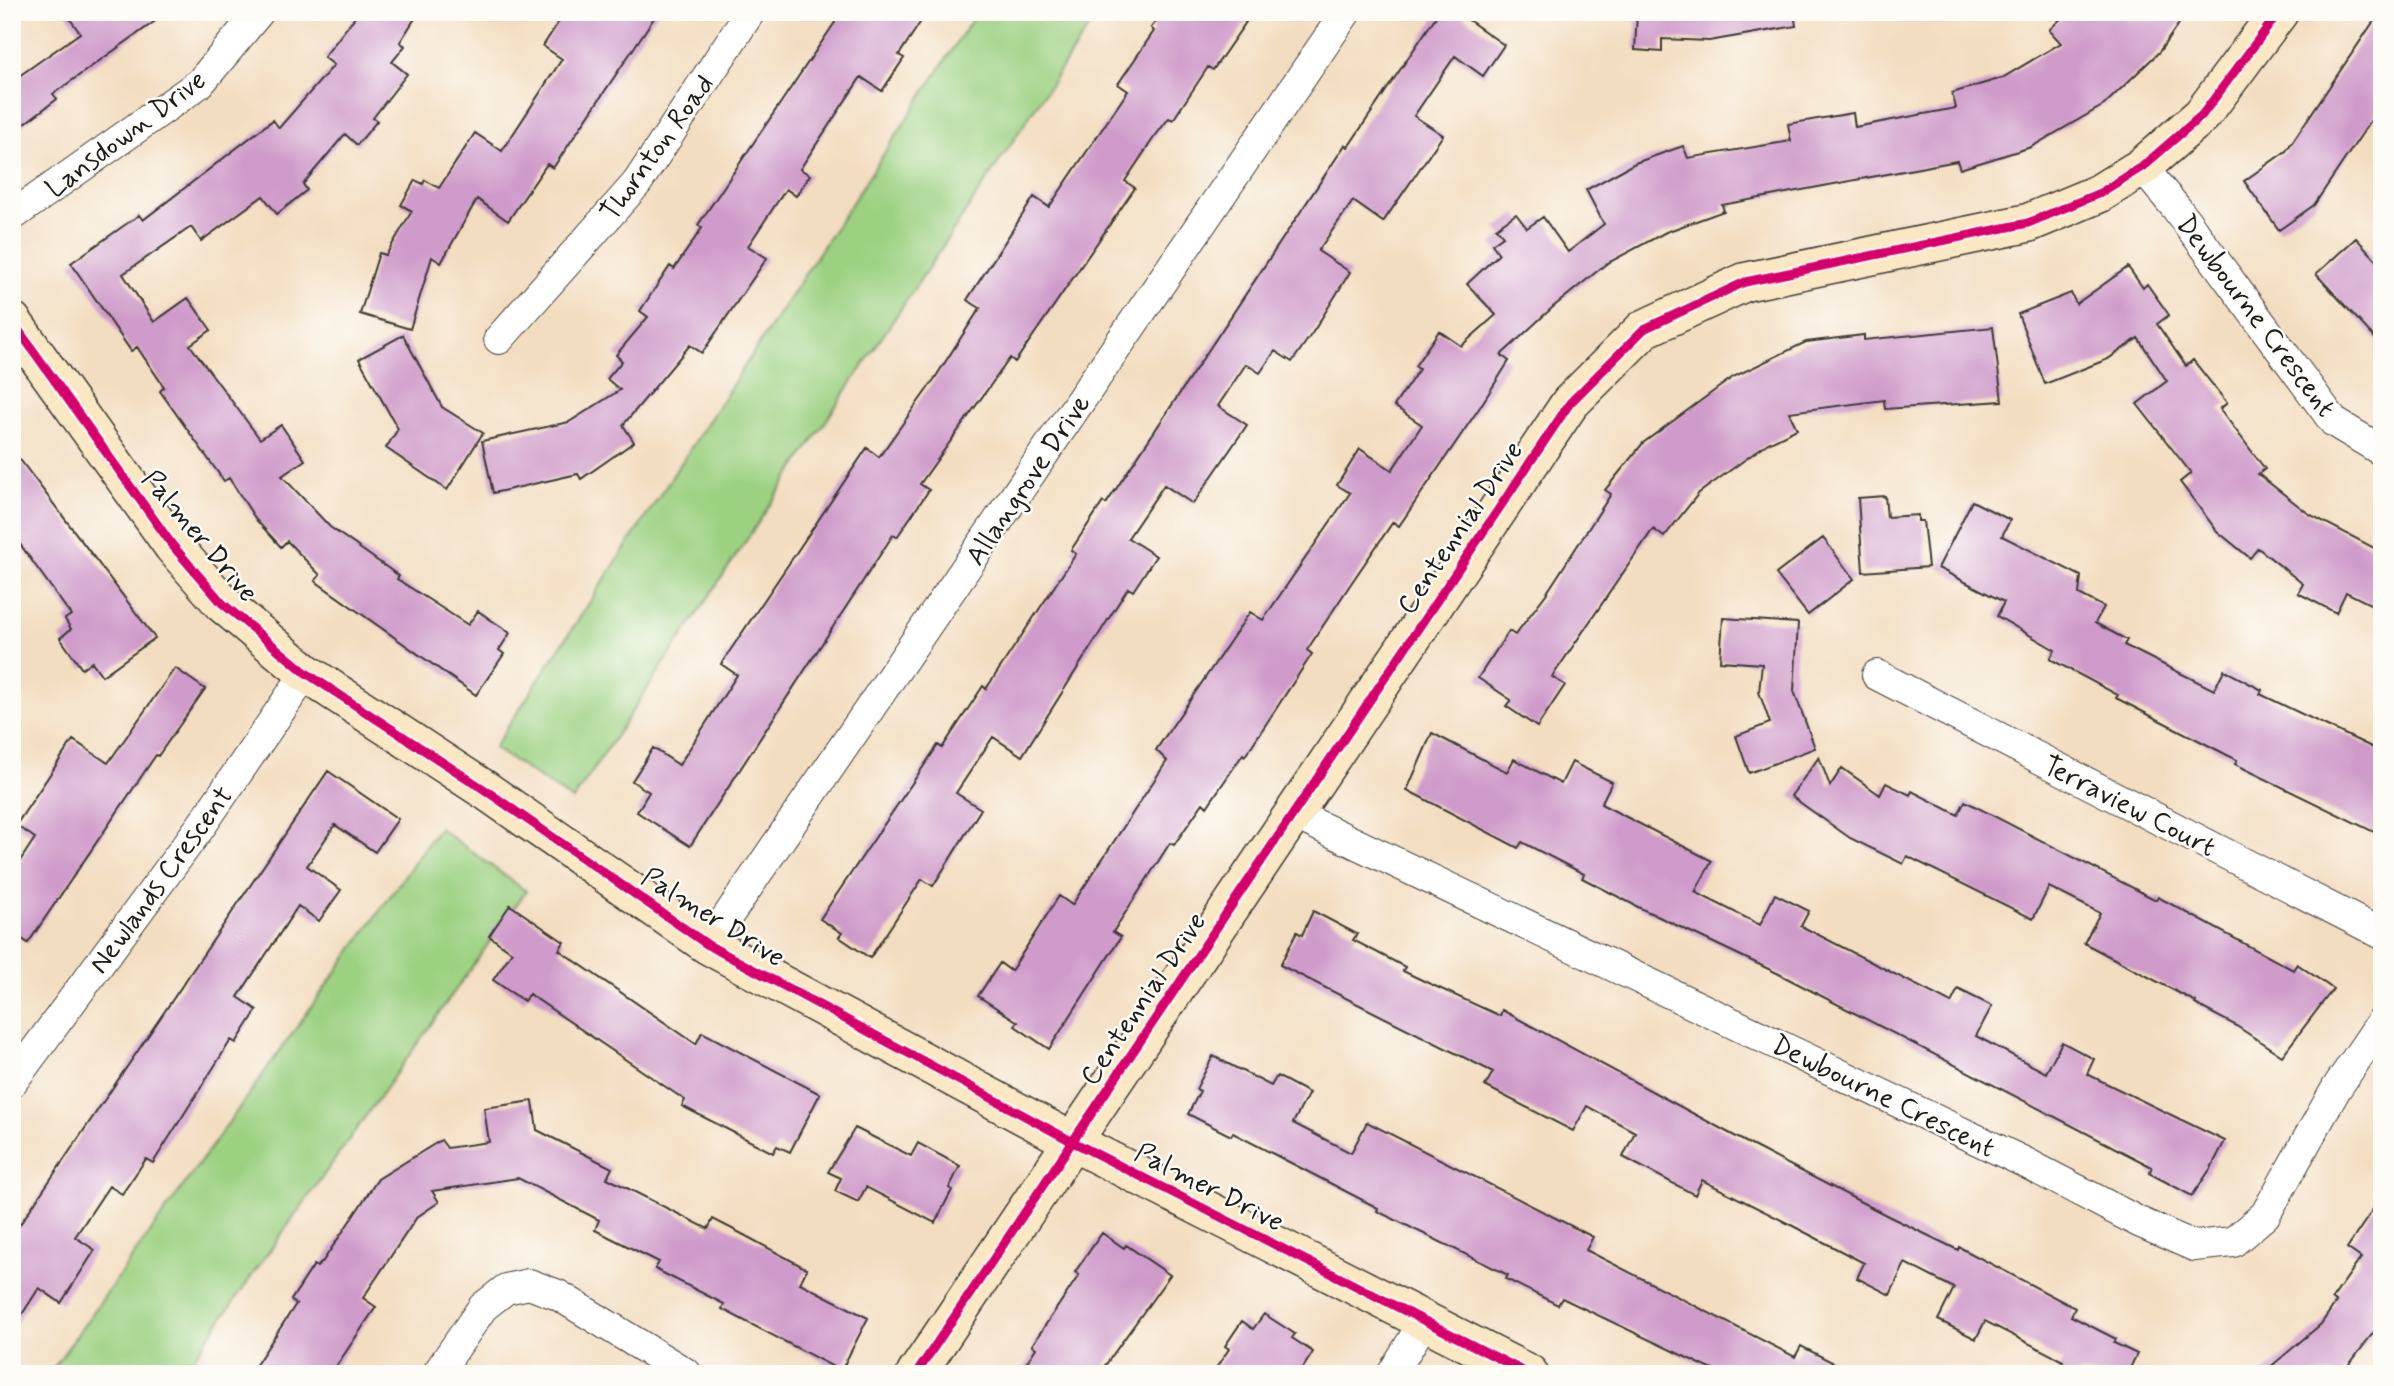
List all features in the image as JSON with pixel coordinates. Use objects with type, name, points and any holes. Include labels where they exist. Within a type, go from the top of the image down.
[{"type":"street","name":"Lansdown Drive","points":[[12,216],[200,83],[259,12]]},
{"type":"street","name":"Thornton Road","points":[[499,339],[637,183],[750,12]]},
{"type":"street","name":"Allangrove Drive","points":[[708,945],[1346,12]]},
{"type":"street","name":"Centennial Drive","points":[[916,1374],[1570,402],[1644,328],[1745,282],[2028,223],[2100,193],[2143,167],[2202,115],[2279,12]]},
{"type":"street","name":"Dewbourne Crescent","points":[[2143,167],[2334,422],[2382,451]]},
{"type":"street","name":"Palmer Drive","points":[[12,321],[173,546],[222,603],[306,673],[485,790],[708,945],[1073,1142],[1529,1374]]},
{"type":"street","name":"Newlands Crescent","points":[[12,1083],[201,826],[306,673]]},
{"type":"street","name":"Terraview Court","points":[[1877,675],[2382,934]]},
{"type":"street","name":"Dewbourne Crescent","points":[[1294,814],[2026,1163],[2139,1222],[2194,1246],[2233,1242],[2265,1215],[2336,1089],[2382,1021]]},
{"type":"street","points":[[437,1374],[483,1307],[506,1289],[529,1284],[558,1296],[687,1374]]},
{"type":"street","points":[[1392,1374],[1425,1320]]},
{"type":"green space","points":[[977,12],[1099,12],[573,800],[494,748]]},
{"type":"green space","points":[[439,828],[526,891],[182,1374],[49,1374]]},
{"type":"building","points":[[65,12],[168,12],[53,94],[57,99],[12,133],[12,81],[80,33]]},
{"type":"building","points":[[359,12],[419,12],[400,42],[405,46],[392,62],[407,74],[373,118],[377,121],[357,145],[345,134],[303,184],[307,190],[277,214],[263,196],[201,241],[191,227],[123,274],[154,322],[188,298],[211,330],[190,345],[260,439],[281,425],[305,460],[282,476],[330,527],[399,576],[397,579],[468,625],[478,611],[510,633],[499,650],[504,654],[476,695],[315,581],[320,575],[287,541],[281,547],[257,521],[229,478],[224,481],[160,391],[164,387],[137,347],[131,351],[71,263],[139,215],[143,220],[273,120],[279,128],[334,65],[324,57]]},
{"type":"building","points":[[565,12],[658,12],[553,168],[547,164],[508,221],[477,199],[441,263],[432,257],[410,329],[360,314],[379,253],[386,255],[412,211],[401,205],[415,180],[423,184],[425,180],[439,188],[475,133],[502,151],[562,59],[543,46]]},
{"type":"building","points":[[842,12],[927,12],[899,55],[904,58],[882,91],[861,77],[800,169],[810,175],[796,196],[786,189],[748,246],[767,258],[702,353],[690,345],[623,425],[634,442],[581,479],[578,474],[493,493],[482,441],[569,422],[620,390],[607,379],[622,361],[616,355],[648,317],[640,311],[670,266],[674,269],[702,228],[698,225]]},
{"type":"building","points":[[1162,12],[1230,12],[1246,22],[1213,70],[1208,67],[1173,120],[1169,118],[1153,139],[1125,181],[1135,188],[1015,362],[1010,358],[920,484],[929,490],[897,537],[893,535],[690,846],[637,812],[649,792],[632,781],[653,748],[679,765],[737,675],[721,664],[867,448],[879,457],[933,381],[980,308],[967,300],[1034,197],[1049,207],[1128,91],[1118,84],[1154,31],[1151,28]]},
{"type":"building","points":[[1439,12],[1457,12],[1504,45],[1483,76],[1455,56],[1414,116],[1443,135],[1383,222],[1353,201],[1318,251],[1350,272],[1315,329],[1292,362],[1275,351],[1260,373],[1246,364],[1218,406],[1247,425],[1193,504],[1164,485],[1128,538],[1156,556],[1133,591],[1128,588],[1022,756],[993,737],[956,793],[981,809],[933,886],[922,879],[870,958],[839,937],[842,933],[820,919],[938,745],[942,748],[983,686],[986,689],[1076,554],[1071,550],[1103,502],[1106,504],[1345,145],[1348,147]]},
{"type":"building","points":[[1637,12],[1794,12],[1796,26],[1709,41],[1662,39],[1662,52],[1635,50]]},
{"type":"building","points":[[2068,12],[2187,12],[2159,52],[2104,105],[2031,147],[1960,169],[1957,161],[1722,205],[1724,211],[1666,232],[1606,264],[1553,307],[1501,355],[1509,361],[1480,407],[1399,526],[1393,522],[1352,582],[1307,650],[1312,654],[1245,756],[1243,754],[1207,807],[1203,803],[1174,845],[1170,843],[1113,932],[1121,937],[1049,1049],[1015,1026],[1018,1022],[978,996],[1000,963],[1011,971],[1059,896],[1072,905],[1167,761],[1156,750],[1250,612],[1263,620],[1350,493],[1337,485],[1360,449],[1392,470],[1422,425],[1394,406],[1419,369],[1415,366],[1439,331],[1461,346],[1496,315],[1467,284],[1499,254],[1492,244],[1503,236],[1496,228],[1516,214],[1527,228],[1543,217],[1568,252],[1604,224],[1586,190],[1635,163],[1683,146],[1688,158],[1791,141],[1788,124],[1853,113],[1855,127],[1956,108],[1952,93],[2002,78],[2061,43],[2049,30]]},
{"type":"building","points":[[2380,12],[2382,104],[2314,205],[2279,230],[2244,181],[2286,151]]},
{"type":"building","points":[[2356,238],[2382,266],[2382,346],[2316,274]]},
{"type":"building","points":[[2128,267],[2143,288],[2147,284],[2169,315],[2157,324],[2186,366],[2193,360],[2227,403],[2220,409],[2265,469],[2258,474],[2309,514],[2382,552],[2382,610],[2346,592],[2336,613],[2298,593],[2303,584],[2258,548],[2250,558],[2217,531],[2180,482],[2191,473],[2137,404],[2167,381],[2138,338],[2108,359],[2045,384],[2018,314],[2071,293],[2076,304]]},
{"type":"building","points":[[1993,327],[2002,401],[1885,409],[1884,400],[1789,412],[1797,429],[1768,443],[1699,493],[1664,537],[1653,529],[1552,677],[1565,685],[1537,727],[1506,706],[1511,700],[1478,678],[1509,631],[1515,635],[1546,594],[1611,494],[1605,490],[1643,443],[1733,377],[1806,342],[1864,335],[1864,340]]},
{"type":"building","points":[[403,335],[442,407],[483,433],[447,490],[386,448],[398,429],[359,359]]},
{"type":"building","points":[[12,449],[155,638],[102,676],[92,662],[82,669],[60,638],[71,629],[65,619],[71,615],[12,533]]},
{"type":"building","points":[[1885,496],[1887,517],[1918,515],[1918,521],[1923,521],[1928,567],[1863,572],[1858,498]]},
{"type":"building","points":[[1972,501],[2010,520],[2002,536],[2081,576],[2079,594],[2104,607],[2095,623],[2127,640],[2124,645],[2214,690],[2224,670],[2262,690],[2260,694],[2382,752],[2382,836],[2235,764],[2237,760],[2116,698],[2118,695],[2050,659],[2055,650],[1997,616],[2004,602],[1938,568]]},
{"type":"building","points":[[1823,538],[1854,579],[1808,615],[1776,574]]},
{"type":"building","points":[[1723,618],[1798,623],[1794,691],[1815,748],[1749,773],[1736,736],[1770,723],[1759,692],[1762,664],[1720,661]]},
{"type":"building","points":[[175,668],[205,689],[158,756],[156,755],[28,943],[12,932],[12,873],[35,838],[16,825],[73,740],[108,763]]},
{"type":"building","points":[[1432,733],[1507,772],[1514,759],[1561,784],[1572,762],[1612,782],[1601,804],[1712,861],[1695,892],[1760,925],[1775,894],[1809,911],[1801,926],[1951,1003],[1958,989],[1992,1006],[1976,1036],[2046,1073],[2062,1042],[2094,1059],[2087,1074],[2225,1141],[2211,1168],[2192,1196],[2149,1173],[2152,1167],[1777,973],[1638,907],[1582,878],[1584,874],[1522,842],[1518,848],[1407,790]]},
{"type":"building","points":[[1819,757],[1830,786],[1842,768],[1880,795],[1886,783],[1910,795],[1912,791],[1958,815],[1965,801],[2156,900],[2158,897],[2293,970],[2297,964],[2333,989],[2282,1056],[2235,1025],[2195,1004],[2196,1002],[2084,943],[2100,913],[2049,887],[2033,919],[1907,856],[1903,864],[1850,838],[1791,796]]},
{"type":"building","points":[[328,771],[398,819],[375,852],[335,825],[307,866],[341,890],[319,921],[298,906],[238,997],[257,1010],[236,1043],[231,1040],[153,1163],[146,1159],[122,1194],[109,1186],[75,1237],[95,1250],[61,1303],[39,1288],[12,1330],[12,1236]]},
{"type":"building","points":[[510,905],[564,942],[559,950],[696,1044],[702,1032],[820,1094],[790,1152],[777,1146],[773,1153],[682,1106],[685,1100],[529,994],[524,1001],[493,980],[512,952],[489,936]]},
{"type":"building","points":[[1313,911],[1357,934],[1353,940],[1405,967],[1403,971],[1500,1016],[1502,1010],[1753,1146],[1888,1216],[1958,1250],[1959,1247],[2075,1308],[2071,1316],[2116,1339],[2114,1343],[2137,1354],[2127,1374],[2056,1374],[2063,1361],[1985,1321],[1976,1339],[1938,1320],[1954,1288],[1905,1263],[1890,1295],[1857,1278],[1864,1263],[1789,1224],[1702,1180],[1695,1195],[1623,1157],[1635,1132],[1587,1106],[1573,1131],[1485,1086],[1493,1072],[1280,965],[1297,932],[1302,935]]},
{"type":"building","points":[[1213,1056],[1271,1086],[1277,1076],[1309,1093],[1293,1123],[1351,1153],[1367,1122],[1593,1237],[1586,1250],[1795,1357],[1801,1346],[1855,1374],[1721,1374],[1562,1298],[1558,1305],[1506,1279],[1508,1275],[1377,1211],[1378,1208],[1233,1133],[1231,1136],[1188,1114],[1200,1091],[1196,1089]]},
{"type":"building","points":[[533,1101],[537,1130],[612,1168],[607,1178],[708,1229],[713,1219],[746,1236],[807,1269],[800,1283],[868,1318],[841,1371],[722,1309],[724,1304],[655,1269],[659,1262],[595,1230],[599,1220],[518,1178],[432,1191],[439,1202],[417,1217],[363,1298],[376,1307],[331,1374],[250,1374],[296,1304],[291,1300],[314,1265],[317,1267],[323,1261],[378,1179],[441,1140],[447,1148],[489,1142],[484,1108]]},
{"type":"building","points":[[855,1128],[911,1156],[918,1143],[960,1166],[949,1188],[952,1190],[935,1223],[866,1187],[858,1202],[835,1191],[841,1178],[828,1172]]},
{"type":"building","points":[[2382,1196],[2382,1321],[2342,1374],[2262,1374],[2321,1324],[2336,1302],[2332,1299],[2361,1258],[2347,1248]]},
{"type":"building","points":[[1102,1233],[1124,1248],[1126,1245],[1170,1275],[1099,1374],[1019,1374],[1036,1348],[1032,1345],[1079,1275],[1075,1272]]},
{"type":"building","points":[[1264,1314],[1295,1334],[1292,1338],[1313,1352],[1299,1374],[1212,1374],[1229,1349],[1225,1346],[1242,1321],[1253,1329]]},
{"type":"cycle path","points":[[916,1374],[1570,403],[1644,329],[1745,282],[2028,223],[2100,193],[2142,167],[2202,115],[2279,12]]},
{"type":"cycle path","points":[[12,321],[173,546],[222,603],[306,673],[485,790],[708,945],[1073,1142],[1529,1374]]}]
